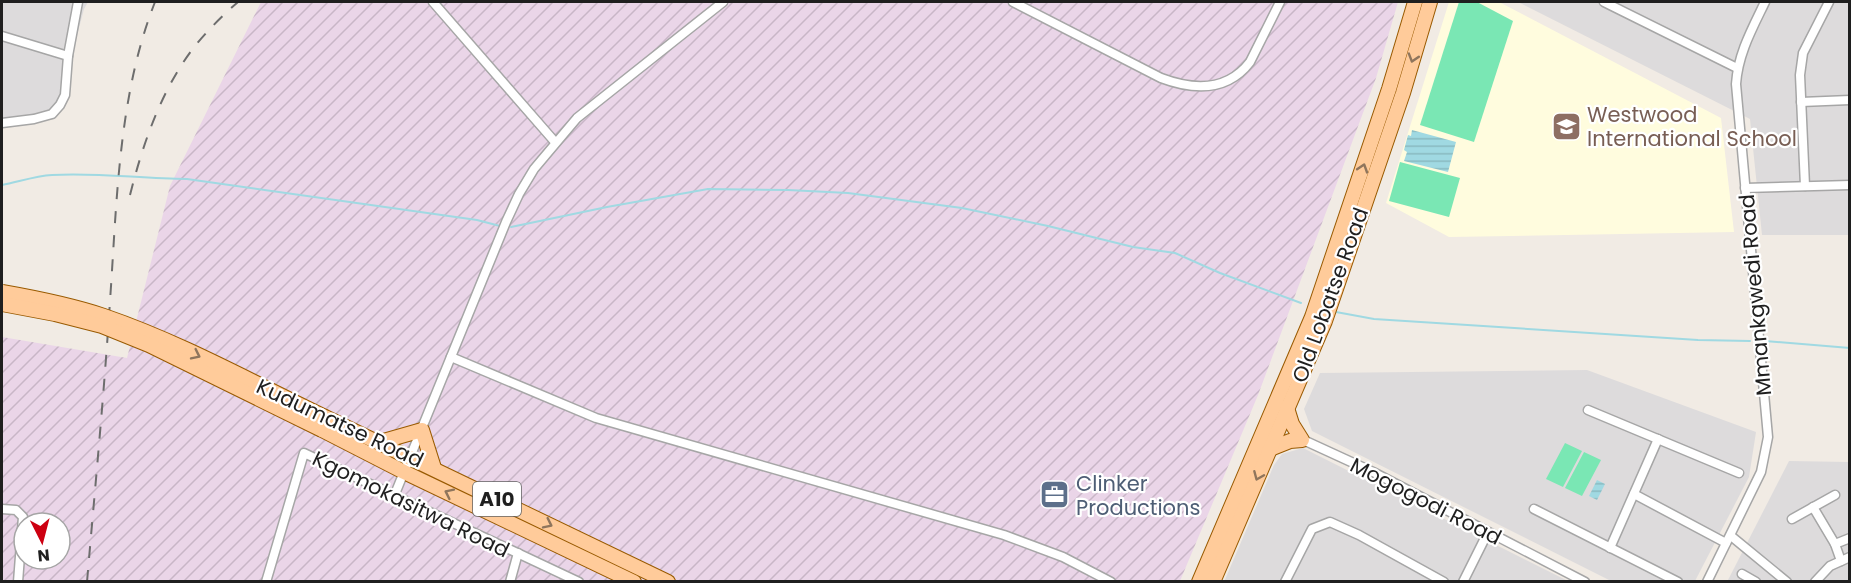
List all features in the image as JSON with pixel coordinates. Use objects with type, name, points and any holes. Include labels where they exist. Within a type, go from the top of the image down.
[{"type":"main road","name":"Old Lobatse Road","points":[[1213,582],[1270,449],[1274,422],[1341,234],[1415,2]]},
{"type":"main road","name":"Old Lobatse Road","points":[[1274,422],[1287,408],[1325,321],[1403,93],[1430,2]]},
{"type":"main road","name":"Kudumatse Road","points":[[2,292],[58,303],[104,316],[153,334],[323,423],[404,472],[634,582]]},
{"type":"main road","name":"Kudumatse Road","points":[[2,304],[55,314],[111,330],[149,345],[323,423],[380,442],[668,582]]},
{"type":"main road","points":[[1270,449],[1290,441],[1302,440],[1292,424],[1287,408]]},
{"type":"main road","points":[[1199,582],[1274,422]]},
{"type":"main road","points":[[380,442],[422,430],[434,468]]},
{"type":"street","points":[[2,123],[52,114],[60,105],[64,95],[77,2]]},
{"type":"street","points":[[434,2],[555,142]]},
{"type":"street","points":[[395,494],[506,222],[534,169],[577,118],[723,2]]},
{"type":"street","points":[[1013,2],[1161,78],[1182,86],[1202,88],[1218,84],[1244,71],[1280,2]]},
{"type":"street","points":[[1604,2],[1737,68]]},
{"type":"street","name":"Mmankgwedi Road","points":[[1707,582],[1761,472],[1768,437],[1736,95],[1737,68],[1741,52],[1765,2]]},
{"type":"street","points":[[1805,186],[1800,75],[1803,53],[1829,2]]},
{"type":"street","points":[[2,36],[68,56]]},
{"type":"street","points":[[1801,102],[1850,100]]},
{"type":"street","points":[[1745,188],[1850,185]]},
{"type":"street","points":[[451,357],[596,418],[1004,535],[1064,557],[1111,582]]},
{"type":"street","points":[[1588,410],[1739,473]]},
{"type":"street","name":"Mogogodi Road","points":[[1274,422],[1302,440],[1373,472],[1585,582]]},
{"type":"street","points":[[1610,548],[1658,439]]},
{"type":"street","name":"Kgomokasitwa Road","points":[[266,582],[304,453],[518,553],[510,582]]},
{"type":"street","points":[[1634,494],[1728,540],[1787,582]]},
{"type":"street","points":[[1792,519],[1835,495]]},
{"type":"street","points":[[1813,507],[1845,559],[1830,566],[1815,582]]},
{"type":"street","points":[[2,509],[16,510],[23,517],[18,582]]},
{"type":"street","points":[[1534,509],[1678,582]]},
{"type":"street","points":[[1285,582],[1312,529],[1330,522],[1359,535],[1443,582]]},
{"type":"street","points":[[1463,582],[1488,532]]},
{"type":"street","points":[[1835,544],[1850,538]]},
{"type":"street","points":[[518,553],[579,582]]},
{"type":"street","points":[[1742,574],[1756,582]]},
{"type":"shaded area","points":[[2,2],[88,2],[84,9],[55,119],[2,125]]},
{"type":"shaded area","points":[[261,2],[1398,2],[1376,78],[1258,395],[1180,581],[2,581],[2,337],[127,358],[170,186]]},
{"type":"shaded area","name":"Westwood International School","points":[[1449,2],[1499,2],[1721,118],[1734,232],[1449,237],[1386,203]]},
{"type":"shaded area","points":[[1518,2],[1849,2],[1849,235],[1762,235],[1750,119]]},
{"type":"shaded area","points":[[1587,370],[1756,432],[1749,477],[1695,581],[1611,581],[1312,431],[1304,409],[1320,373]]},
{"type":"shaded area","points":[[1303,448],[1568,581],[1224,582],[1274,465],[1282,454]]},
{"type":"shaded area","points":[[1789,461],[1849,462],[1849,581],[1727,582]]},
{"type":"green space","points":[[1459,2],[1477,2],[1513,21],[1474,142],[1420,125]]},
{"type":"green space","points":[[1400,162],[1460,178],[1449,217],[1389,201]]},
{"type":"green space","points":[[1565,443],[1582,451],[1563,487],[1546,479]]},
{"type":"green space","points":[[1584,452],[1601,460],[1582,496],[1565,488]]},
{"type":"water","points":[[1412,130],[1456,142],[1448,172],[1404,161],[1407,152],[1404,150],[1408,135],[1411,136]]},
{"type":"water","points":[[1597,480],[1605,484],[1597,500],[1589,496]]},
{"type":"waterway","points":[[2,185],[39,177],[69,174],[187,179],[477,220],[500,226]]},
{"type":"waterway","points":[[511,227],[708,189],[848,193],[962,208],[1133,247],[1175,253],[1220,273],[1301,303]]},
{"type":"waterway","points":[[1336,312],[1374,319],[1698,340],[1750,341]]},
{"type":"waterway","points":[[1765,341],[1850,348]]},
{"type":"railway","points":[[87,582],[121,150],[133,74],[155,2]]},
{"type":"railway","points":[[130,195],[155,117],[183,62],[200,40],[238,2]]},
{"type":"place","name":"Westwood International School","points":[[1566,126]]},
{"type":"place","name":"Clinker Productions","points":[[1055,495]]}]
